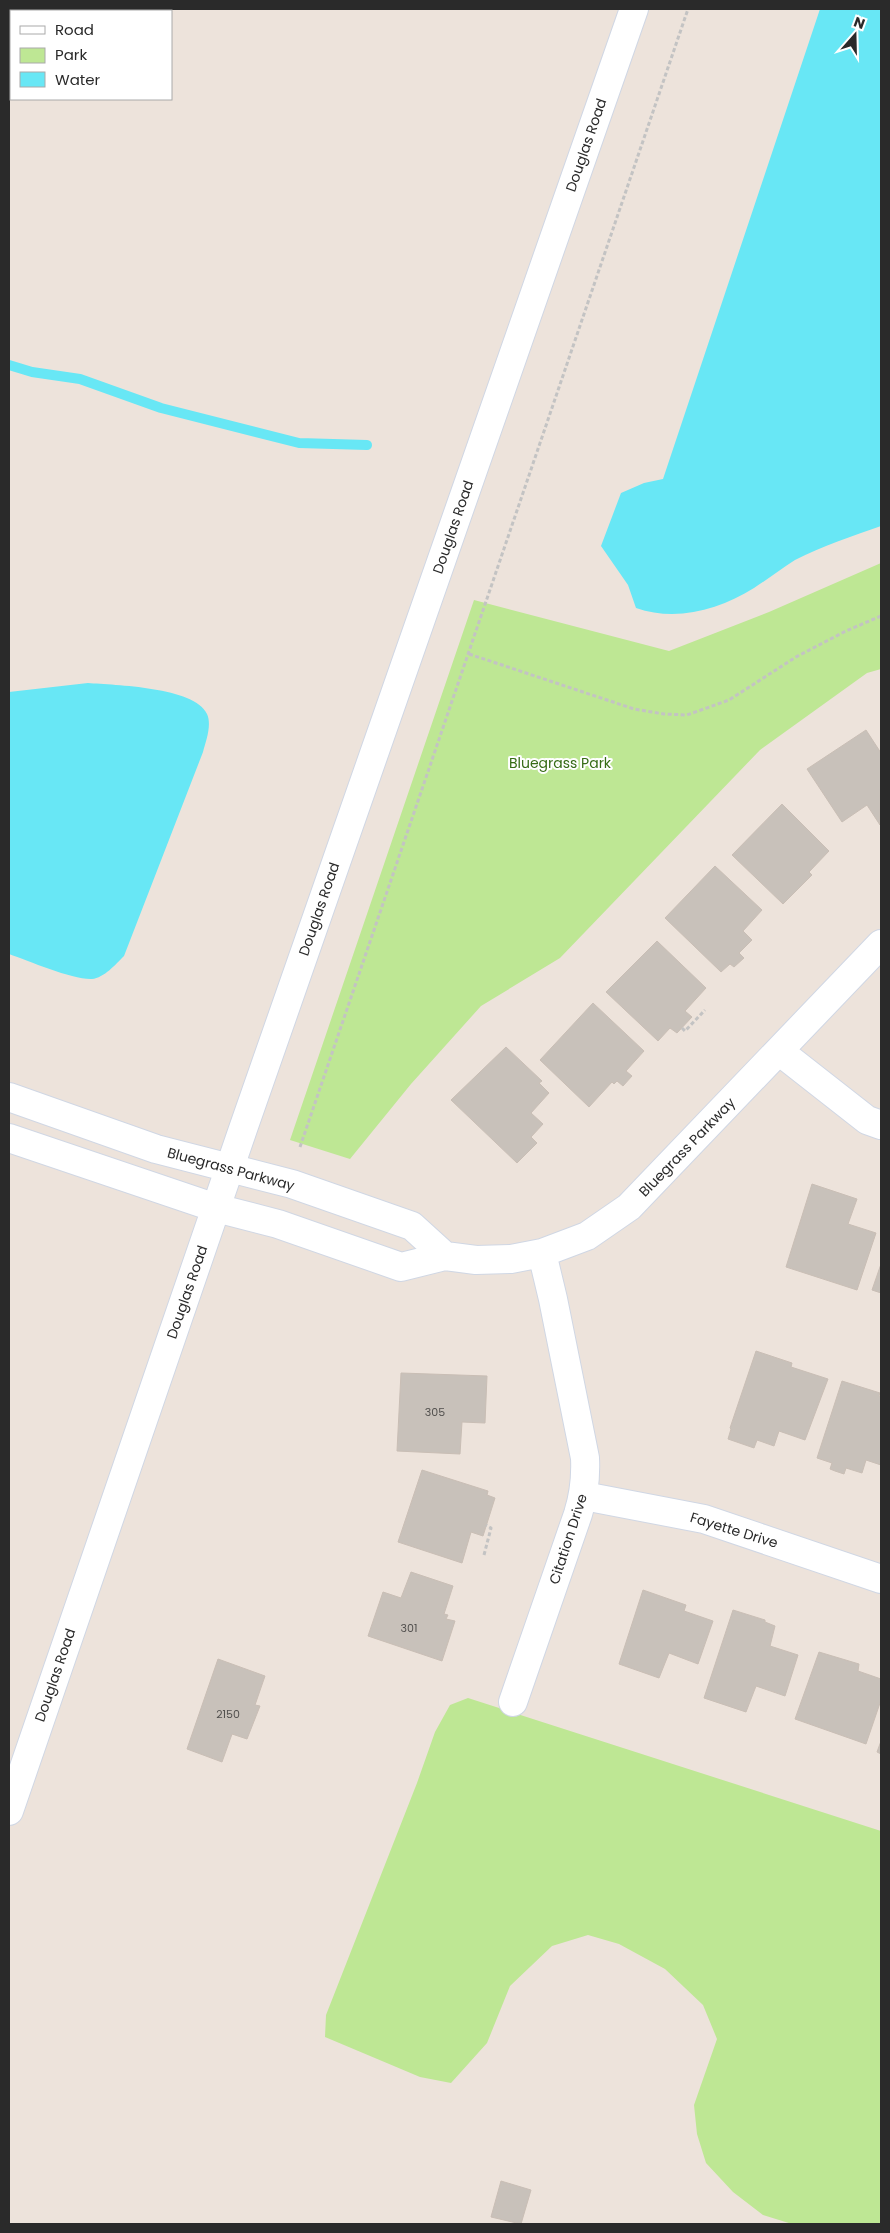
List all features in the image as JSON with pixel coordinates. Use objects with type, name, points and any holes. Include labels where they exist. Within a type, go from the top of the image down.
[{"type":"street","name":"Douglas Road","points":[[9,1811],[216,1208],[634,9]]},
{"type":"street","name":"Bluegrass Parkway","points":[[9,1138],[216,1208],[278,1224],[402,1267],[445,1256],[476,1260],[511,1259],[542,1253],[587,1236],[629,1207],[881,944]]},
{"type":"street","points":[[779,1051],[867,1120],[881,1125]]},
{"type":"street","name":"Bluegrass Parkway","points":[[9,1097],[156,1149],[292,1184],[412,1226],[445,1256]]},
{"type":"street","name":"Citation Drive","points":[[514,1702],[584,1496],[585,1458],[542,1253]]},
{"type":"street","name":"Fayette Drive","points":[[584,1496],[704,1519],[881,1578]]},
{"type":"path","points":[[300,1147],[470,654],[688,9]]},
{"type":"path","points":[[470,654],[634,709],[664,714],[687,715],[729,700],[796,657],[846,631],[881,616]]},
{"type":"path","points":[[682,1028],[685,1031],[705,1010]]},
{"type":"path","points":[[484,1555],[491,1528],[486,1525]]},
{"type":"green space","name":"Bluegrass Park","points":[[881,563],[881,669],[867,673],[760,750],[560,958],[481,1006],[411,1084],[350,1159],[290,1140],[474,600],[669,651],[769,612]]},
{"type":"green space","points":[[468,1698],[881,1831],[881,2224],[792,2224],[763,2215],[733,2192],[706,2163],[697,2134],[694,2105],[717,2039],[703,2005],[665,1969],[619,1944],[588,1935],[552,1946],[510,1986],[487,2043],[451,2083],[420,2077],[325,2037],[326,2015],[417,1783],[435,1732],[450,1705]]},
{"type":"water","points":[[9,9],[92,9],[10,10],[9,24]]},
{"type":"water","points":[[820,9],[881,9],[881,526],[805,555],[741,596],[712,608],[682,614],[666,614],[636,608],[628,585],[601,546],[621,493],[644,483],[663,479]]},
{"type":"water","points":[[88,683],[153,689],[187,698],[200,705],[207,714],[209,723],[203,752],[124,956],[114,967],[105,973],[96,978],[84,979],[9,954],[9,692]]},
{"type":"building","points":[[866,730],[881,753],[880,825],[867,805],[842,822],[807,769]]},
{"type":"building","points":[[782,804],[829,851],[809,872],[812,875],[783,904],[732,855]]},
{"type":"building","points":[[715,866],[762,910],[743,931],[752,940],[739,953],[744,958],[734,967],[730,964],[721,972],[665,918]]},
{"type":"building","points":[[657,941],[706,988],[685,1011],[692,1017],[677,1033],[670,1028],[658,1041],[606,992]]},
{"type":"building","points":[[593,1003],[644,1051],[626,1071],[632,1076],[623,1086],[617,1081],[614,1084],[612,1082],[589,1107],[540,1060]]},
{"type":"building","points":[[506,1047],[542,1081],[539,1083],[549,1093],[531,1113],[543,1124],[531,1137],[537,1143],[517,1163],[451,1100]]},
{"type":"building","points":[[812,1184],[857,1199],[848,1224],[876,1233],[857,1290],[786,1267]]},
{"type":"building","points":[[881,1264],[881,1293],[872,1290]]},
{"type":"building","points":[[756,1351],[792,1363],[791,1367],[828,1379],[805,1440],[779,1431],[774,1446],[757,1440],[754,1448],[728,1439]]},
{"type":"building","points":[[401,1373],[487,1376],[485,1423],[462,1422],[460,1454],[397,1451]]},
{"type":"building","points":[[842,1381],[880,1393],[879,1396],[881,1397],[881,1465],[866,1460],[862,1473],[846,1468],[844,1474],[830,1469],[832,1463],[817,1458]]},
{"type":"building","points":[[422,1470],[488,1491],[487,1495],[495,1498],[483,1536],[471,1532],[462,1563],[398,1542]]},
{"type":"building","points":[[411,1572],[453,1586],[444,1614],[448,1615],[446,1619],[455,1621],[442,1661],[368,1636],[383,1592],[401,1598]]},
{"type":"building","points":[[643,1590],[686,1605],[684,1611],[713,1621],[698,1664],[669,1653],[659,1678],[619,1664]]},
{"type":"building","points":[[733,1610],[765,1620],[765,1622],[775,1626],[770,1646],[798,1655],[785,1696],[756,1686],[746,1712],[704,1698]]},
{"type":"building","points":[[819,1652],[859,1664],[858,1671],[881,1679],[881,1700],[866,1744],[795,1719]]},
{"type":"building","points":[[218,1659],[265,1676],[255,1705],[260,1706],[247,1739],[232,1734],[222,1762],[187,1749]]},
{"type":"building","points":[[881,1741],[881,1754],[877,1752]]},
{"type":"building","points":[[501,2181],[531,2190],[521,2224],[491,2217]]},
{"type":"waterway","points":[[9,365],[32,372],[80,379],[161,408],[299,443],[367,445]]}]
